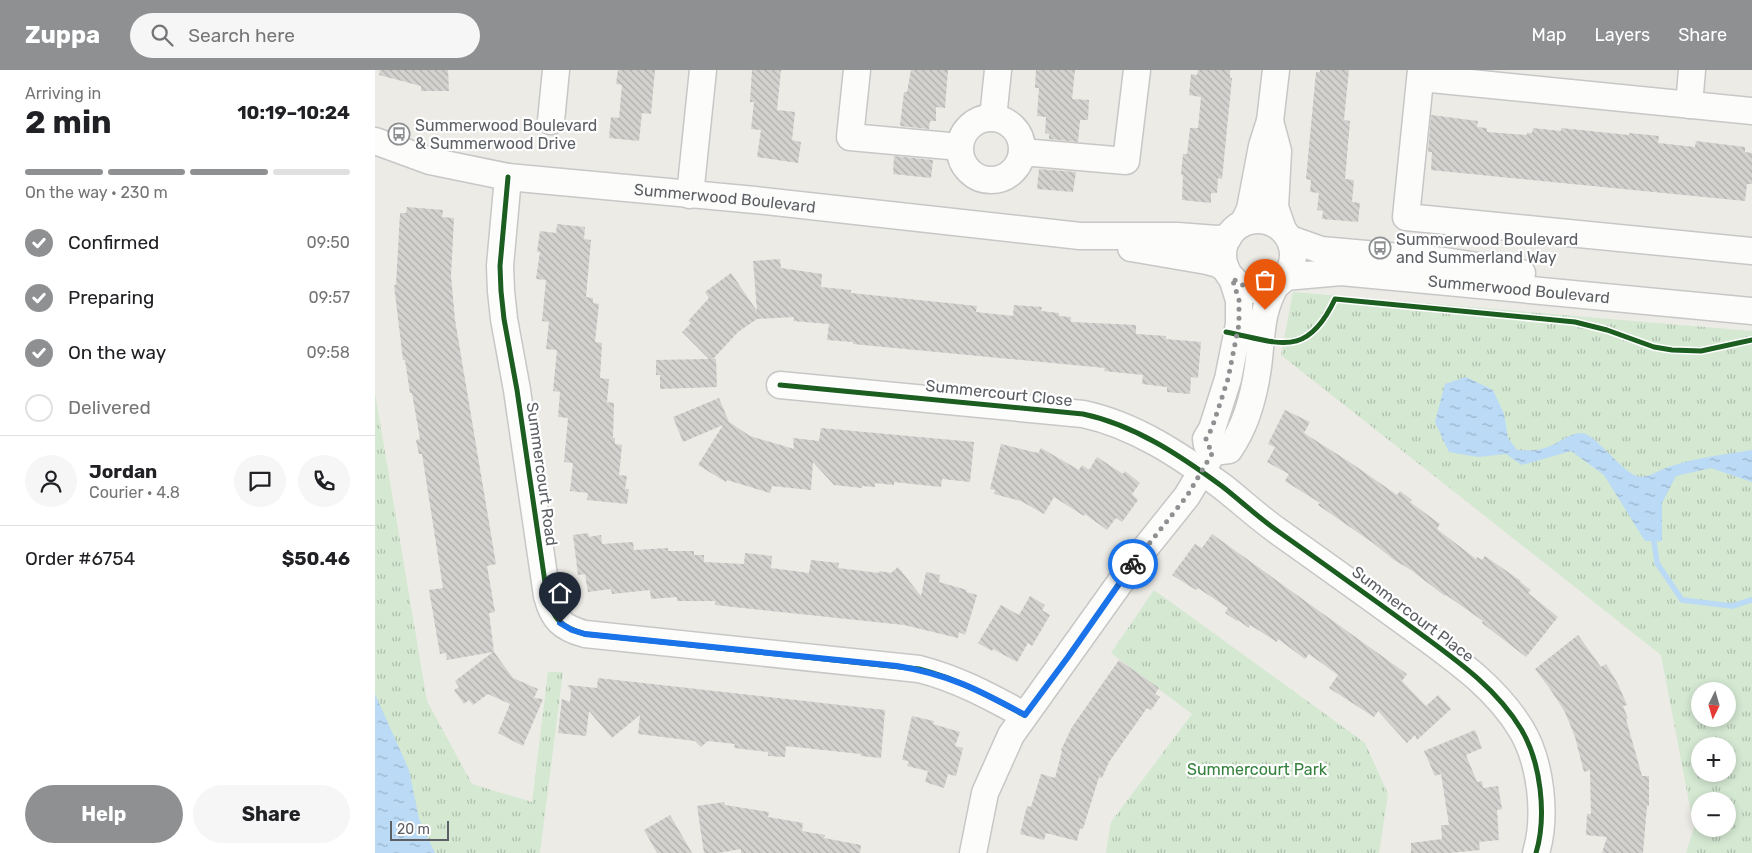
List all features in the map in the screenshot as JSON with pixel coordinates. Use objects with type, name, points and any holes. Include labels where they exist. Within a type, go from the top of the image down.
[{"type":"street","points":[[551,121],[557,70]]},
{"type":"street","points":[[690,195],[703,70]]},
{"type":"street","points":[[857,70],[850,137],[960,147]]},
{"type":"street","points":[[993,118],[998,70]]},
{"type":"street","points":[[1022,152],[1126,161],[1137,70]]},
{"type":"street","points":[[973,853],[985,793],[1011,735],[1139,556],[1187,496],[1207,462],[1206,439],[1215,420],[1228,379],[1239,324],[1239,300],[1222,254],[1250,209],[1262,146],[1270,120],[1275,70]]},
{"type":"street","points":[[1689,105],[1692,70]]},
{"type":"street","points":[[1752,111],[1689,105],[1552,81],[1421,74],[1406,217],[1752,251]]},
{"type":"street","points":[[993,118],[1003,120],[1018,132],[1022,152],[1020,161],[1015,169],[1008,176],[999,180],[980,178],[971,173],[961,157],[960,147],[967,129],[983,119],[993,118]]},
{"type":"street","points":[[1207,462],[1229,450],[1237,439],[1247,417],[1258,369],[1264,315],[1269,297],[1293,264],[1295,252],[1275,207],[1278,151],[1270,120]]},
{"type":"street","name":"Summerwood Boulevard","points":[[375,141],[429,161],[508,177],[755,200],[1080,236],[1177,236],[1217,239],[1236,230]]},
{"type":"street","name":"Summercourt Road","points":[[508,177],[500,266],[503,320],[517,390],[547,596],[553,614],[560,623],[572,630],[585,634],[919,669],[942,675],[978,690],[1025,715]]},
{"type":"street","points":[[1236,230],[1255,219],[1270,221],[1286,235]]},
{"type":"street","name":"Summerwood Boulevard","points":[[1445,261],[1450,222]]},
{"type":"street","name":"Summerwood Boulevard","points":[[1286,235],[1321,250],[1445,261],[1506,271],[1752,295]]},
{"type":"street","name":"Summerwood Boulevard","points":[[1080,236],[1115,246],[1207,261],[1218,264],[1229,274]]},
{"type":"street","name":"Summerwood Boulevard","points":[[1280,281],[1341,272],[1752,311]]},
{"type":"street","points":[[1229,274],[1251,290],[1259,290],[1280,281]]},
{"type":"street","name":"Summercourt Close","points":[[780,384],[1083,414],[1103,418],[1207,462]]},
{"type":"street","name":"Summercourt Place","points":[[1207,462],[1222,487],[1276,530],[1360,589],[1458,662],[1487,687],[1509,711],[1522,730],[1532,756],[1540,786],[1543,818],[1536,853]]},
{"type":"green space","points":[[1293,292],[1752,331],[1752,853],[1686,853],[1691,837],[1736,837],[1736,792],[1691,792],[1691,812],[1661,655],[1281,355]]},
{"type":"green space","points":[[375,393],[427,701],[472,784],[532,802],[548,672],[563,672],[540,853],[375,853]]},
{"type":"green space","name":"Summercourt Park","points":[[1154,590],[1365,743],[1388,794],[1379,853],[1106,853],[1111,822],[1192,714],[1111,653]]},
{"type":"water","points":[[1466,377],[1493,390],[1504,414],[1508,438],[1517,450],[1542,449],[1570,436],[1582,433],[1593,439],[1628,471],[1642,477],[1685,462],[1752,450],[1752,482],[1711,468],[1676,476],[1662,503],[1662,541],[1645,541],[1604,475],[1571,451],[1522,465],[1506,454],[1478,457],[1449,452],[1435,422],[1445,384]]},
{"type":"water","points":[[375,694],[409,770],[419,819],[435,853],[375,853]]},
{"type":"building","points":[[380,70],[448,70],[449,91],[421,91],[421,86],[379,75]]},
{"type":"building","points":[[618,70],[655,70],[651,114],[642,113],[639,141],[609,138],[611,117],[619,118],[622,85],[616,84]]},
{"type":"building","points":[[752,70],[781,70],[777,110],[795,112],[792,140],[801,142],[798,163],[757,157],[761,130],[751,129],[754,102],[750,102]]},
{"type":"building","points":[[911,70],[948,70],[945,108],[936,107],[936,121],[930,121],[929,129],[900,126],[904,92],[907,92]]},
{"type":"building","points":[[1036,70],[1075,70],[1072,99],[1089,100],[1088,120],[1080,120],[1078,142],[1049,139],[1049,134],[1045,133],[1046,117],[1037,116],[1039,88],[1035,88]]},
{"type":"building","points":[[1198,70],[1230,70],[1230,78],[1232,78],[1222,179],[1218,178],[1217,193],[1211,193],[1211,203],[1182,200],[1183,175],[1181,175],[1183,154],[1187,154],[1190,128],[1198,128],[1201,97],[1189,95],[1191,74],[1197,75]]},
{"type":"building","points":[[1320,70],[1349,70],[1344,120],[1350,121],[1345,179],[1354,180],[1352,202],[1360,203],[1358,222],[1322,219],[1323,211],[1317,210],[1319,193],[1310,192],[1311,180],[1306,179],[1316,72],[1320,72]]},
{"type":"building","points":[[1431,115],[1478,121],[1477,127],[1487,128],[1487,132],[1527,135],[1527,133],[1532,133],[1533,128],[1561,131],[1561,128],[1659,136],[1658,143],[1695,147],[1696,141],[1745,147],[1745,152],[1752,153],[1752,184],[1747,184],[1745,201],[1431,170],[1432,152],[1428,152]]},
{"type":"building","points":[[894,156],[933,160],[931,178],[893,174]]},
{"type":"building","points":[[1039,169],[1076,172],[1073,192],[1037,189]]},
{"type":"building","points":[[407,207],[443,210],[442,217],[454,218],[451,276],[455,320],[496,564],[487,566],[495,612],[489,613],[494,652],[513,678],[538,689],[534,698],[543,699],[523,746],[498,733],[510,704],[488,694],[473,705],[469,700],[464,704],[454,690],[459,687],[455,681],[493,652],[447,660],[446,653],[440,654],[429,590],[443,588],[422,454],[419,454],[416,440],[420,439],[412,393],[410,393],[405,360],[403,360],[394,285],[396,285],[400,213],[406,213]]},
{"type":"building","points":[[557,224],[585,227],[584,239],[591,240],[586,297],[593,298],[593,303],[599,304],[595,342],[602,343],[600,378],[609,379],[607,402],[614,403],[613,438],[615,438],[615,444],[622,445],[619,475],[627,476],[625,489],[629,489],[627,504],[587,500],[588,493],[570,491],[573,463],[564,462],[568,418],[558,417],[560,392],[553,391],[557,350],[546,349],[549,322],[542,321],[546,280],[536,279],[540,252],[537,252],[540,231],[556,233]]},
{"type":"building","points":[[780,259],[781,268],[822,274],[821,287],[851,290],[851,293],[977,306],[976,312],[1013,316],[1014,305],[1042,307],[1041,311],[1059,313],[1059,316],[1071,317],[1071,322],[1136,325],[1136,334],[1166,336],[1166,339],[1201,342],[1198,378],[1191,377],[1190,394],[1167,392],[1167,387],[1142,384],[1143,375],[1104,371],[1105,368],[827,340],[829,324],[793,321],[794,317],[757,319],[738,332],[713,359],[716,359],[717,387],[660,389],[660,375],[656,375],[656,360],[709,359],[682,332],[691,323],[688,321],[709,298],[705,292],[731,273],[757,311],[753,261]]},
{"type":"building","points":[[719,398],[729,422],[750,436],[794,449],[793,438],[819,441],[821,428],[974,442],[970,482],[942,479],[941,487],[894,482],[894,485],[875,483],[875,487],[862,486],[862,488],[834,485],[813,462],[811,490],[772,486],[770,493],[727,480],[726,482],[698,465],[723,425],[683,442],[673,417]]},
{"type":"building","points":[[1285,410],[1310,422],[1304,433],[1397,495],[1400,491],[1412,500],[1410,502],[1440,524],[1437,529],[1476,559],[1477,557],[1482,560],[1485,556],[1521,581],[1531,590],[1528,593],[1558,617],[1526,657],[1482,623],[1483,621],[1318,505],[1320,503],[1285,481],[1289,474],[1267,462],[1275,447],[1268,444]]},
{"type":"building","points":[[1001,444],[1038,453],[1041,448],[1079,470],[1082,465],[1089,470],[1097,457],[1123,474],[1125,471],[1140,483],[1132,494],[1138,500],[1122,522],[1116,518],[1107,530],[1085,514],[1084,516],[1054,497],[1044,514],[1021,501],[994,494],[995,490],[990,489]]},
{"type":"building","points":[[588,533],[589,537],[601,535],[602,544],[633,542],[634,550],[668,548],[668,551],[694,551],[694,555],[704,555],[704,562],[744,564],[745,553],[772,556],[771,568],[809,573],[811,560],[839,563],[838,568],[879,573],[879,571],[891,573],[898,567],[921,596],[926,572],[940,575],[939,582],[977,595],[965,635],[959,632],[958,638],[904,625],[715,605],[715,601],[677,601],[677,597],[651,599],[650,590],[612,594],[611,589],[588,592],[585,574],[578,575],[573,535]]},
{"type":"building","points":[[1212,534],[1407,674],[1402,681],[1426,706],[1438,695],[1451,709],[1417,740],[1415,735],[1407,743],[1378,711],[1374,717],[1329,688],[1338,675],[1309,654],[1305,659],[1278,639],[1277,642],[1250,625],[1249,628],[1225,613],[1228,608],[1198,588],[1196,590],[1172,575],[1195,544],[1202,548]]},
{"type":"building","points":[[1030,596],[1045,605],[1042,610],[1050,615],[1032,646],[1028,643],[1017,662],[978,643],[1001,605],[1019,615]]},
{"type":"building","points":[[1578,635],[1601,667],[1606,664],[1618,684],[1627,705],[1623,706],[1642,776],[1649,776],[1649,806],[1647,806],[1643,853],[1602,853],[1607,837],[1586,835],[1587,814],[1591,814],[1590,770],[1584,772],[1575,737],[1565,712],[1535,669]]},
{"type":"building","points":[[1119,660],[1159,688],[1155,694],[1160,697],[1151,710],[1147,708],[1109,762],[1102,778],[1099,777],[1083,829],[1080,828],[1077,841],[1046,833],[1044,840],[1020,834],[1027,806],[1031,807],[1041,774],[1055,778],[1061,750],[1072,727]]},
{"type":"building","points":[[598,678],[885,710],[881,758],[786,746],[785,757],[768,756],[768,752],[734,748],[735,744],[708,741],[701,747],[695,741],[638,734],[640,715],[612,738],[589,711],[586,736],[558,733],[562,699],[570,702],[571,690],[567,685],[597,688]]},
{"type":"building","points":[[912,716],[934,721],[933,724],[960,732],[955,746],[963,748],[956,776],[948,774],[944,788],[925,782],[928,771],[907,766],[909,761],[902,760]]},
{"type":"building","points":[[1475,730],[1482,748],[1466,755],[1477,782],[1482,781],[1483,788],[1498,786],[1502,809],[1497,810],[1499,840],[1479,842],[1480,850],[1449,853],[1411,853],[1411,843],[1442,839],[1441,825],[1449,825],[1441,774],[1435,776],[1424,751]]},
{"type":"building","points":[[724,802],[725,805],[769,812],[768,817],[803,823],[802,831],[825,835],[824,838],[861,845],[860,853],[741,853],[741,849],[718,853],[704,853],[697,806]]},
{"type":"building","points":[[670,815],[692,853],[657,853],[644,830]]},
{"type":"waterway","points":[[1654,541],[1657,563],[1682,600],[1732,606],[1752,600]]},
{"type":"cycle path","points":[[508,177],[500,266],[504,319],[517,390],[547,596],[556,617],[570,629],[585,634],[919,669],[960,683],[1024,715]]},
{"type":"cycle path","points":[[1226,332],[1277,342],[1290,342],[1302,339],[1314,331],[1335,299],[1575,322],[1607,330],[1654,347],[1672,350],[1701,351],[1752,340]]},
{"type":"cycle path","points":[[780,385],[1083,414],[1121,426],[1174,453],[1223,487],[1272,527],[1444,651],[1499,699],[1511,714],[1528,742],[1537,773],[1540,789],[1541,823],[1536,853]]},
{"type":"way so far","points":[[1133,564],[1187,496],[1213,452],[1206,439],[1212,428],[1228,379],[1239,324],[1239,300],[1232,278],[1251,290],[1267,289],[1276,285],[1269,297],[1265,310]]},
{"type":"place","name":"Summerwood Boulevard & Summerwood Drive","points":[[399,134]]},
{"type":"place","name":"Summerwood Boulevard and Summerland Way","points":[[1380,248]]},
{"type":"route","points":[[560,623],[572,630],[585,634],[919,669],[942,675],[986,693],[1025,715],[1133,564]]}]
